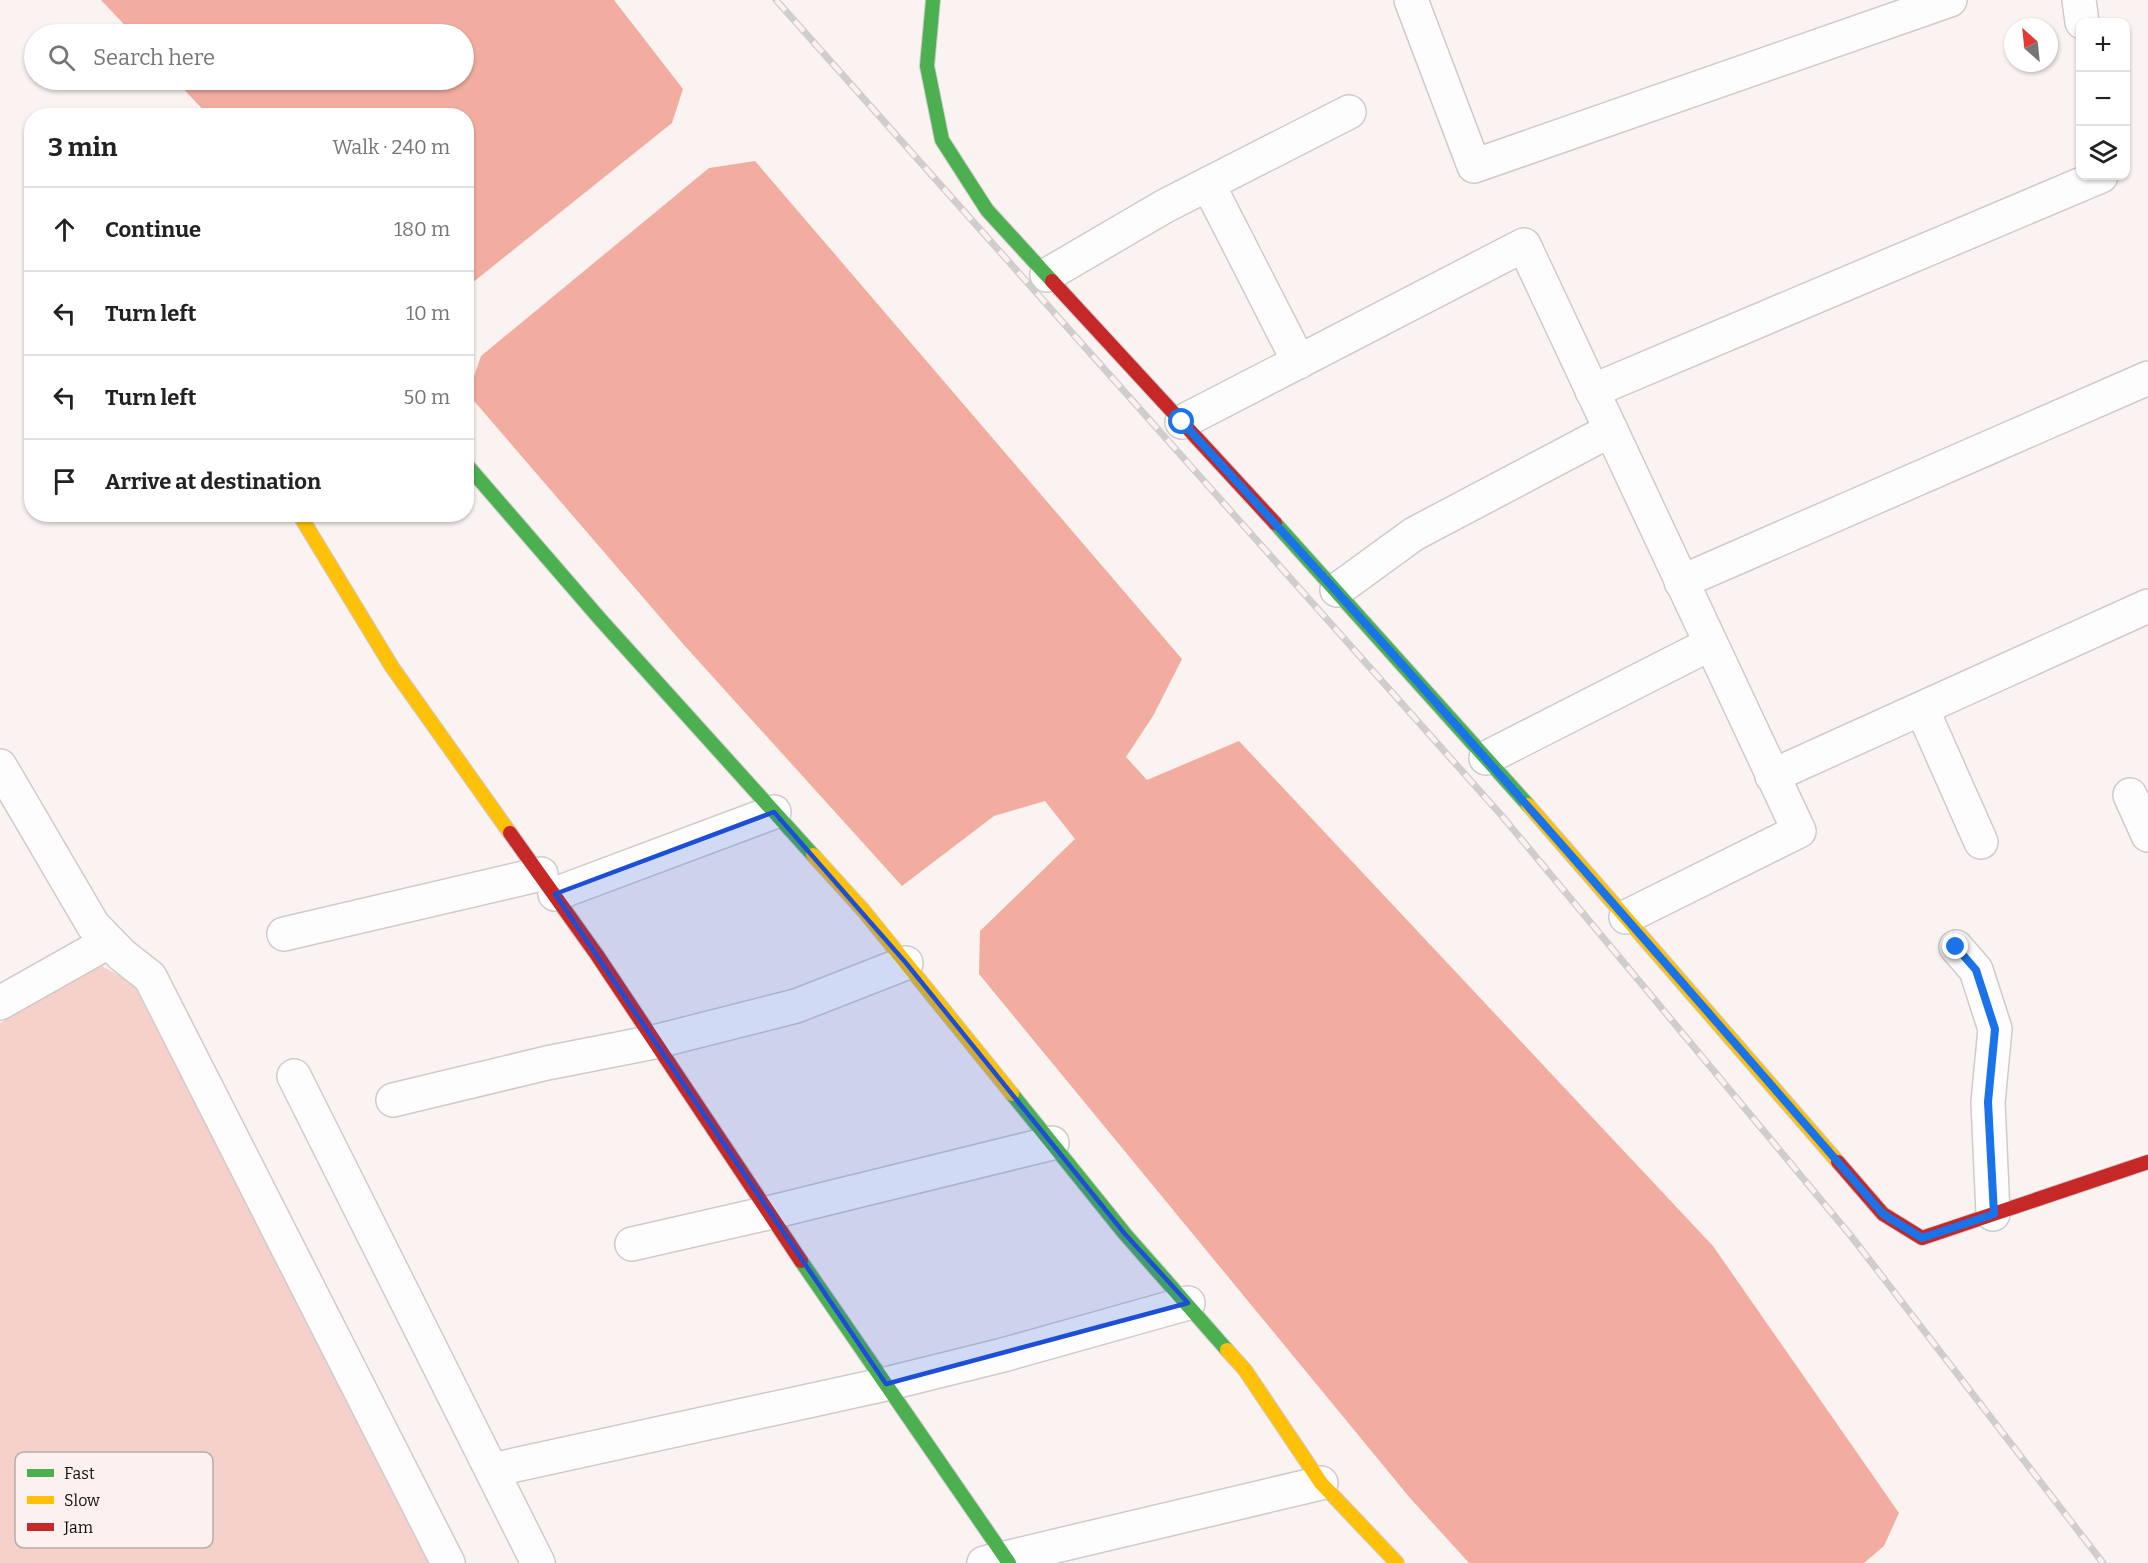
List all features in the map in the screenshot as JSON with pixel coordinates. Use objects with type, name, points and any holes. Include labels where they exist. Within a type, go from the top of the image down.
[{"type":"street","points":[[933,0],[927,66],[942,140],[987,210],[1337,590],[1626,917],[1883,1214],[1922,1238],[2148,1162]]},
{"type":"street","points":[[1411,0],[1474,166],[1950,0]]},
{"type":"street","points":[[2079,0],[2081,18]]},
{"type":"street","points":[[1047,275],[1165,206],[1349,112]]},
{"type":"street","points":[[1592,391],[2092,180]]},
{"type":"street","points":[[1208,184],[1299,362]]},
{"type":"street","points":[[1182,422],[1524,245],[1799,831],[1626,917]]},
{"type":"street","points":[[1681,582],[2148,378]]},
{"type":"street","points":[[1337,590],[1414,534],[1611,430]]},
{"type":"street","points":[[474,473],[600,619],[863,910],[1125,1234],[1245,1370],[1320,1483],[1397,1563]]},
{"type":"street","points":[[304,522],[392,667],[548,884],[768,1213],[886,1384],[1000,1561],[1320,1483]]},
{"type":"street","points":[[1772,776],[2148,606]]},
{"type":"street","points":[[1486,758],[1710,644]]},
{"type":"street","points":[[1922,709],[1981,842]]},
{"type":"street","points":[[0,766],[93,925],[108,942],[150,977],[448,1563]]},
{"type":"street","points":[[2130,795],[2148,835]]},
{"type":"street","points":[[284,934],[548,884],[774,812]]},
{"type":"street","points":[[0,1003],[108,942]]},
{"type":"street","points":[[1956,947],[1976,970],[1995,1029],[1988,1102],[1994,1214]]},
{"type":"street","points":[[393,1100],[547,1063],[654,1042],[796,1006],[906,963]]},
{"type":"street","points":[[294,1076],[538,1563]]},
{"type":"street","points":[[632,1244],[1052,1143]]},
{"type":"street","points":[[492,1470],[1004,1356],[1188,1303]]},
{"type":"highlighted area","points":[[774,812],[906,963],[1125,1234],[1188,1303],[886,1384],[555,894]]},
{"type":"shaded area","points":[[101,0],[614,0],[683,89],[672,123],[474,281],[474,108],[201,108],[184,90],[474,90],[474,24],[124,24]]},
{"type":"shaded area","points":[[755,161],[1182,659],[1153,716],[1126,757],[1147,780],[1239,741],[1713,1246],[1899,1513],[1884,1546],[1864,1563],[1469,1563],[1410,1498],[979,974],[980,931],[1075,839],[1045,801],[994,816],[902,886],[684,645],[474,401],[474,376],[481,356],[709,168]]},
{"type":"shaded area","points":[[100,965],[133,983],[432,1563],[0,1563],[0,1023]]},
{"type":"railway","points":[[776,0],[1502,816],[1851,1236],[2103,1563]]},
{"type":"traffic: fast","points":[[933,0],[927,66],[942,140],[987,210],[1052,281]]},
{"type":"traffic: fast","points":[[474,473],[600,619],[813,855]]},
{"type":"traffic: fast","points":[[1275,523],[1528,805]]},
{"type":"traffic: fast","points":[[1012,1094],[1125,1234],[1227,1350]]},
{"type":"traffic: fast","points":[[801,1261],[1009,1563]]},
{"type":"traffic: slow","points":[[304,522],[392,667],[510,833]]},
{"type":"traffic: slow","points":[[1528,805],[1838,1162]]},
{"type":"traffic: slow","points":[[813,855],[863,910],[1012,1094]]},
{"type":"traffic: slow","points":[[1227,1350],[1245,1370],[1321,1483],[1397,1563]]},
{"type":"traffic: jam","points":[[1052,281],[1275,523]]},
{"type":"traffic: jam","points":[[510,833],[597,955],[801,1261]]},
{"type":"traffic: jam","points":[[1838,1162],[1883,1214],[1922,1238],[2148,1162]]},
{"type":"route","points":[[1182,422],[1337,590],[1486,758],[1883,1214],[1922,1238],[1994,1214],[1988,1102],[1995,1029],[1976,970],[1956,947]]}]
